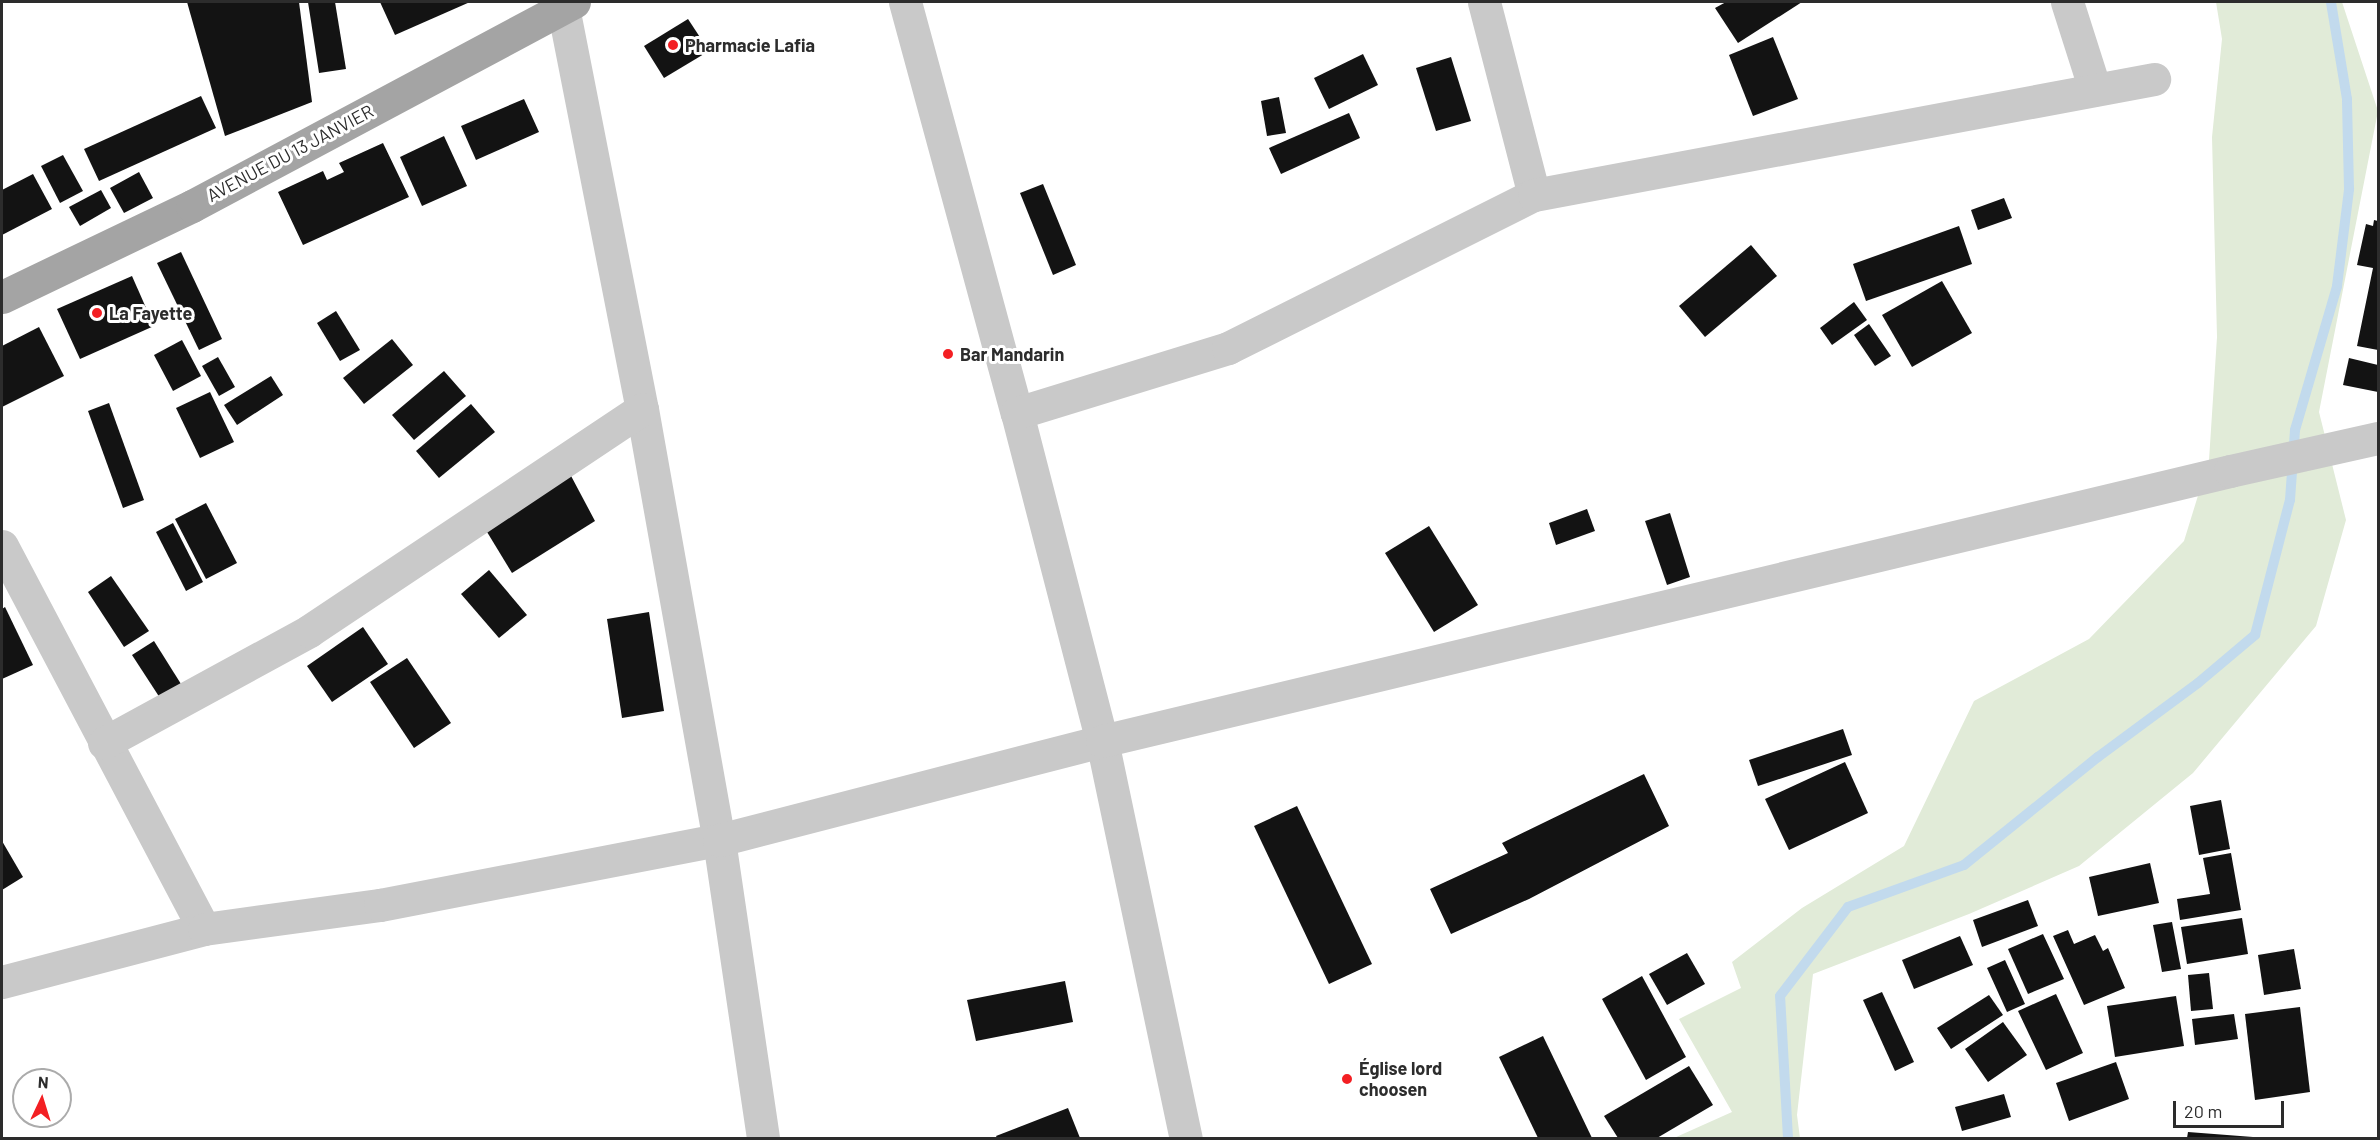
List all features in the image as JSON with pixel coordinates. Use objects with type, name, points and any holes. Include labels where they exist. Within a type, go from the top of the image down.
[{"type":"main road","name":"AVENUE DU 13 JANVIER","points":[[2,297],[192,206],[566,3]]},
{"type":"street","points":[[905,2],[1017,413],[1102,741],[1186,1138]]},
{"type":"street","points":[[1484,2],[1534,195]]},
{"type":"street","points":[[2067,2],[2095,90]]},
{"type":"street","points":[[566,3],[719,840],[763,1138]]},
{"type":"street","points":[[1017,413],[1228,348],[1534,195],[2154,80]]},
{"type":"street","points":[[104,743],[309,631],[642,409]]},
{"type":"street","points":[[2,982],[204,928],[380,905],[719,840],[1102,741],[2230,471],[2379,438]]},
{"type":"street","points":[[2,546],[104,743],[204,928]]},
{"type":"green space","points":[[2216,2],[2342,2],[2378,111],[2319,412],[2346,520],[2316,626],[2193,773],[2079,866],[1969,914],[1813,974],[1797,1115],[1800,1138],[1674,1138],[1732,1112],[1679,1019],[1741,988],[1732,962],[1802,908],[1904,846],[1974,701],[2089,639],[2184,541],[2209,460],[2217,337],[2212,137],[2222,39]]},
{"type":"building","points":[[187,2],[299,2],[312,102],[225,136]]},
{"type":"building","points":[[308,2],[335,2],[346,69],[319,73]]},
{"type":"building","points":[[380,2],[470,2],[395,35]]},
{"type":"building","points":[[1726,2],[1802,2],[1738,43],[1715,8]]},
{"type":"building","points":[[688,19],[709,51],[664,78],[644,46]]},
{"type":"building","points":[[1773,37],[1798,99],[1753,116],[1729,55]]},
{"type":"building","points":[[1363,54],[1378,85],[1329,109],[1314,78]]},
{"type":"building","points":[[1451,57],[1471,121],[1436,131],[1416,68]]},
{"type":"building","points":[[201,96],[216,128],[99,181],[84,149]]},
{"type":"building","points":[[1279,97],[1286,133],[1267,136],[1261,101]]},
{"type":"building","points":[[524,99],[539,132],[476,160],[461,126]]},
{"type":"building","points":[[1349,113],[1360,138],[1281,174],[1269,148]]},
{"type":"building","points":[[444,136],[467,186],[422,206],[400,157]]},
{"type":"building","points":[[383,143],[409,197],[303,245],[278,192],[323,171],[327,180],[344,172],[339,163]]},
{"type":"building","points":[[63,155],[83,191],[60,203],[41,166]]},
{"type":"building","points":[[139,172],[153,198],[124,213],[110,188]]},
{"type":"building","points":[[33,174],[52,209],[2,235],[2,190]]},
{"type":"building","points":[[1043,184],[1076,265],[1053,275],[1020,193]]},
{"type":"building","points":[[101,190],[111,208],[80,226],[69,207]]},
{"type":"building","points":[[2004,198],[2012,218],[1978,230],[1971,210]]},
{"type":"building","points":[[2374,220],[2378,221],[2378,350],[2357,346],[2373,268],[2357,265],[2366,224],[2373,226]]},
{"type":"building","points":[[1959,226],[1972,264],[1866,301],[1853,264]]},
{"type":"building","points":[[1751,245],[1777,276],[1705,337],[1679,306]]},
{"type":"building","points":[[181,252],[222,339],[199,350],[157,263]]},
{"type":"building","points":[[132,276],[154,326],[80,359],[57,309]]},
{"type":"building","points":[[1942,281],[1972,333],[1912,367],[1882,315]]},
{"type":"building","points":[[1854,302],[1867,320],[1832,345],[1820,328]]},
{"type":"building","points":[[336,311],[360,350],[340,361],[317,323]]},
{"type":"building","points":[[1869,324],[1891,356],[1875,366],[1854,335]]},
{"type":"building","points":[[39,327],[64,376],[2,407],[2,346]]},
{"type":"building","points":[[392,339],[413,365],[364,404],[343,378]]},
{"type":"building","points":[[182,340],[201,376],[173,391],[154,355]]},
{"type":"building","points":[[218,357],[235,387],[219,396],[202,366]]},
{"type":"building","points":[[2349,358],[2378,365],[2378,392],[2343,385]]},
{"type":"building","points":[[444,371],[466,396],[414,440],[392,415]]},
{"type":"building","points":[[271,376],[283,395],[237,425],[224,405]]},
{"type":"building","points":[[210,392],[234,442],[200,458],[176,408]]},
{"type":"building","points":[[109,403],[144,500],[123,508],[88,411]]},
{"type":"building","points":[[471,404],[495,432],[439,478],[416,451]]},
{"type":"building","points":[[570,474],[595,521],[512,573],[484,527]]},
{"type":"building","points":[[206,503],[237,563],[206,579],[175,519]]},
{"type":"building","points":[[1587,509],[1595,531],[1556,545],[1549,523]]},
{"type":"building","points":[[1670,513],[1690,577],[1667,585],[1645,521]]},
{"type":"building","points":[[173,523],[203,582],[186,591],[156,532]]},
{"type":"building","points":[[1429,526],[1478,605],[1434,632],[1385,553]]},
{"type":"building","points":[[489,570],[527,615],[499,638],[461,594]]},
{"type":"building","points":[[111,576],[149,631],[124,647],[88,592]]},
{"type":"building","points":[[5,607],[33,665],[2,679],[2,609]]},
{"type":"building","points":[[649,612],[664,711],[622,718],[607,619]]},
{"type":"building","points":[[363,627],[388,664],[332,702],[307,666]]},
{"type":"building","points":[[154,641],[181,684],[160,698],[132,655]]},
{"type":"building","points":[[407,658],[451,723],[414,748],[370,682]]},
{"type":"building","points":[[1843,729],[1852,755],[1758,786],[1749,760]]},
{"type":"building","points":[[1845,762],[1868,813],[1789,850],[1765,799]]},
{"type":"building","points":[[1644,774],[1669,826],[1529,899],[1451,934],[1430,889],[1508,853],[1502,843]]},
{"type":"building","points":[[2221,800],[2230,849],[2199,855],[2190,806]]},
{"type":"building","points":[[1297,806],[1372,964],[1329,984],[1254,826]]},
{"type":"building","points":[[2,841],[23,877],[2,890]]},
{"type":"building","points":[[2231,853],[2241,910],[2180,920],[2177,899],[2210,894],[2203,858]]},
{"type":"building","points":[[2150,863],[2159,903],[2098,916],[2089,877]]},
{"type":"building","points":[[2028,900],[2038,926],[1982,947],[1973,920]]},
{"type":"building","points":[[2242,918],[2248,954],[2187,964],[2181,927]]},
{"type":"building","points":[[2172,922],[2181,969],[2162,972],[2153,925]]},
{"type":"building","points":[[2068,930],[2074,944],[2095,935],[2103,951],[2108,948],[2125,988],[2084,1005],[2053,936]]},
{"type":"building","points":[[2043,934],[2064,979],[2028,994],[2008,949]]},
{"type":"building","points":[[1960,936],[1973,965],[1914,989],[1902,960]]},
{"type":"building","points":[[2294,949],[2301,989],[2264,995],[2258,955]]},
{"type":"building","points":[[1687,953],[1705,984],[1667,1005],[1649,974]]},
{"type":"building","points":[[2005,960],[2025,1004],[2007,1012],[1987,968]]},
{"type":"building","points":[[2209,973],[2213,1009],[2191,1011],[2188,975]]},
{"type":"building","points":[[1642,976],[1686,1057],[1646,1080],[1602,999]]},
{"type":"building","points":[[1065,981],[1073,1022],[976,1041],[967,1000]]},
{"type":"building","points":[[1882,992],[1914,1062],[1895,1071],[1863,1000]]},
{"type":"building","points":[[2056,994],[2083,1053],[2046,1070],[2018,1011]]},
{"type":"building","points":[[1989,995],[2003,1015],[1951,1049],[1937,1028]]},
{"type":"building","points":[[2176,996],[2184,1046],[2115,1057],[2107,1006]]},
{"type":"building","points":[[2300,1007],[2310,1092],[2255,1100],[2245,1014]]},
{"type":"building","points":[[2234,1014],[2238,1039],[2195,1045],[2192,1019]]},
{"type":"building","points":[[2003,1022],[2027,1055],[1988,1082],[1965,1049]]},
{"type":"building","points":[[1543,1036],[1592,1138],[1538,1138],[1499,1057]]},
{"type":"building","points":[[2116,1062],[2129,1099],[2069,1121],[2056,1083]]},
{"type":"building","points":[[1689,1066],[1713,1105],[1657,1138],[1618,1138],[1604,1116]]},
{"type":"building","points":[[2004,1094],[2011,1117],[1962,1131],[1955,1107]]},
{"type":"building","points":[[1068,1108],[1080,1138],[997,1138],[996,1136]]},
{"type":"building","points":[[2188,1132],[2253,1137],[2253,1138],[2187,1138]]},
{"type":"waterway","points":[[1788,1138],[1780,996],[1848,907],[1964,865],[2098,757],[2198,683],[2255,635],[2290,500],[2295,430],[2337,286],[2349,189],[2347,99],[2331,2]]},
{"type":"place","name":"Pharmacie Lafia","points":[[673,45]]},
{"type":"place","name":"La Fayette","points":[[97,313]]},
{"type":"place","name":"Bar Mandarin","points":[[948,354]]},
{"type":"place","name":"Église lord choosen","points":[[1347,1079]]}]
